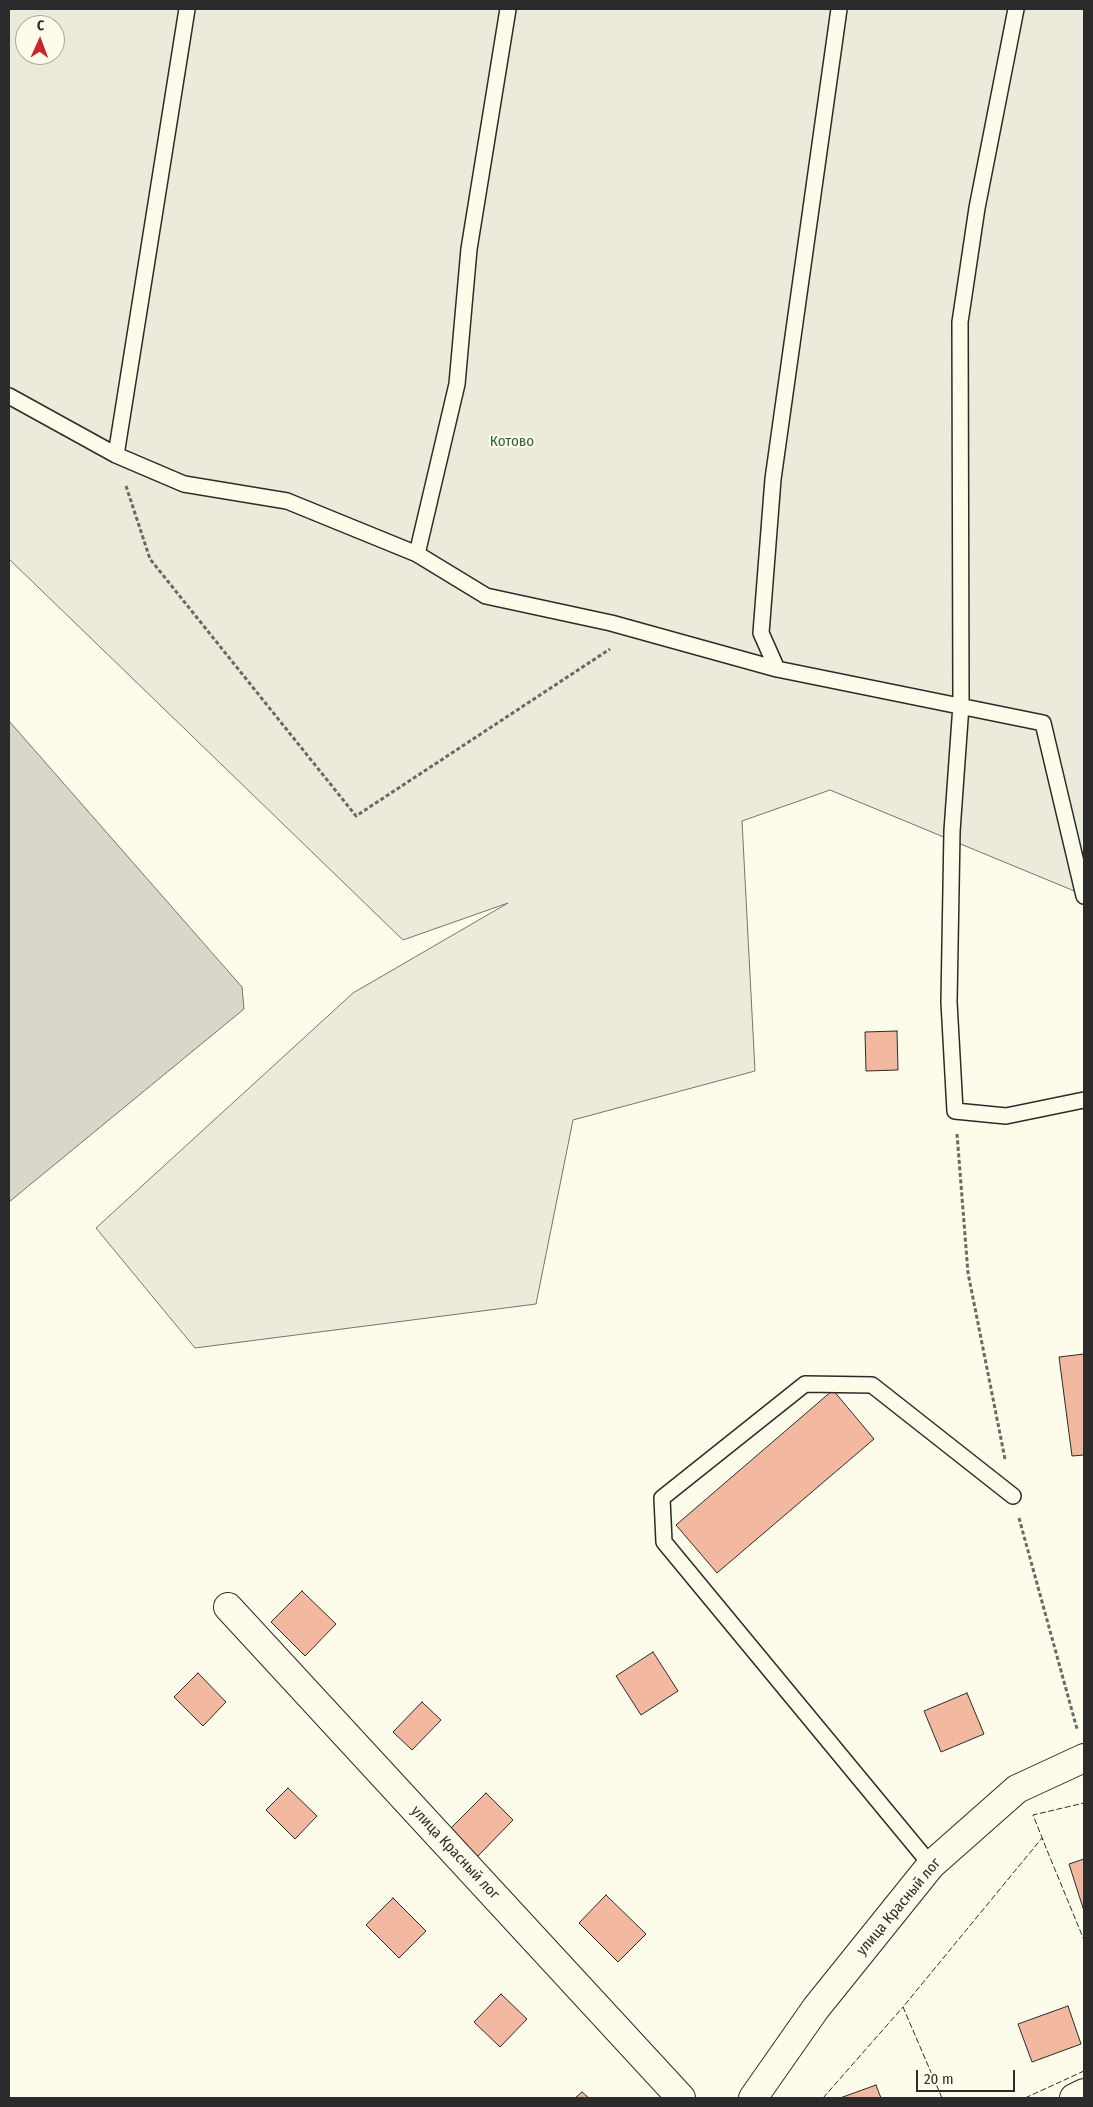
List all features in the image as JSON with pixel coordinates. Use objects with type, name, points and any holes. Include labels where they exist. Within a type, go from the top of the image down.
[{"type":"street","name":"улица Красный лог","points":[[228,1607],[682,2098]]},
{"type":"street","name":"улица Красный лог","points":[[753,2098],[816,2008],[931,1865],[1017,1789],[1082,1747]]},
{"type":"street","points":[[1074,2098],[1084,2094]]},
{"type":"lane","points":[[116,455],[187,9]]},
{"type":"lane","points":[[417,554],[457,384],[469,249],[508,9]]},
{"type":"lane","points":[[777,669],[761,633],[773,479],[839,9]]},
{"type":"lane","points":[[1016,9],[977,208],[960,322],[961,705],[952,831],[949,1002],[955,1111],[1006,1116],[1084,1100]]},
{"type":"lane","points":[[9,396],[116,455],[184,484],[287,501],[417,554],[486,596],[639,630],[777,669],[1043,723],[1084,896]]},
{"type":"lane","points":[[931,1865],[664,1542],[662,1498],[805,1384],[872,1385],[1013,1496]]},
{"type":"path","points":[[116,455],[150,560],[356,816],[639,630]]},
{"type":"path","points":[[955,1111],[968,1273],[1013,1496],[1082,1747]]},
{"type":"green space","name":"Котово","points":[[9,9],[1084,9],[1084,895],[830,790],[742,821],[755,1071],[573,1120],[536,1304],[195,1348],[96,1228],[353,993],[508,903],[403,940],[9,559]]},
{"type":"shaded area","points":[[9,721],[242,987],[244,1009],[9,1202]]},
{"type":"building","points":[[897,1031],[898,1070],[866,1071],[865,1032]]},
{"type":"building","points":[[1084,1354],[1084,1455],[1072,1456],[1059,1357]]},
{"type":"building","points":[[833,1390],[874,1439],[717,1573],[676,1525]]},
{"type":"building","points":[[302,1591],[336,1624],[305,1656],[271,1622]]},
{"type":"building","points":[[653,1652],[678,1691],[641,1715],[616,1676]]},
{"type":"building","points":[[198,1673],[226,1702],[203,1726],[174,1697]]},
{"type":"building","points":[[967,1693],[984,1734],[941,1752],[924,1711]]},
{"type":"building","points":[[422,1702],[441,1720],[412,1750],[393,1732]]},
{"type":"building","points":[[288,1788],[317,1816],[295,1839],[266,1810]]},
{"type":"building","points":[[486,1793],[513,1820],[476,1858],[449,1830]]},
{"type":"building","points":[[1084,1859],[1084,1911],[1069,1864]]},
{"type":"building","points":[[606,1895],[646,1934],[618,1962],[579,1923]]},
{"type":"building","points":[[393,1898],[426,1931],[399,1958],[366,1925]]},
{"type":"building","points":[[501,1994],[527,2019],[500,2047],[474,2022]]},
{"type":"building","points":[[1068,2006],[1081,2044],[1032,2062],[1018,2024]]},
{"type":"building","points":[[876,2085],[881,2098],[840,2098]]},
{"type":"building","points":[[582,2092],[589,2098],[575,2098]]},
{"type":"fence","points":[[1043,1840],[1033,1815],[1084,1803]]},
{"type":"fence","points":[[942,2098],[903,2007],[1042,1838],[1084,1940]]},
{"type":"fence","points":[[823,2098],[903,2007]]},
{"type":"fence","points":[[1025,2098],[1084,2071]]}]
